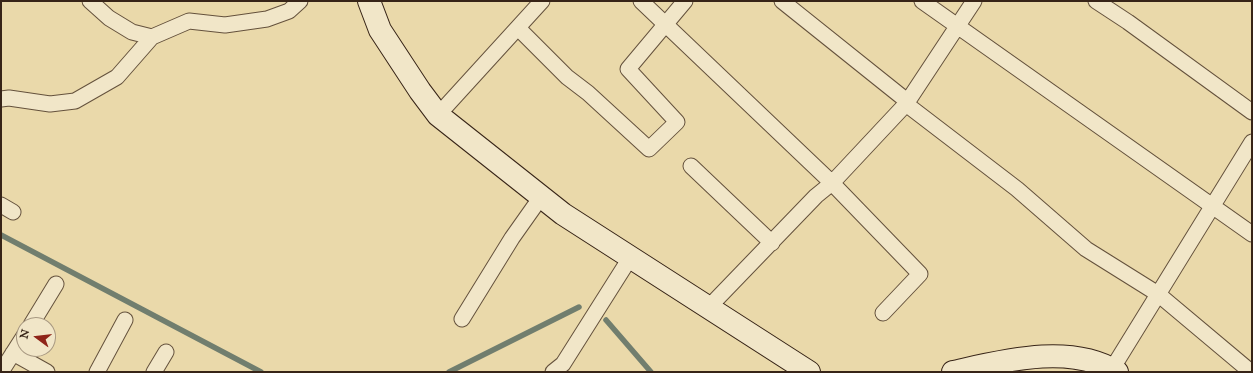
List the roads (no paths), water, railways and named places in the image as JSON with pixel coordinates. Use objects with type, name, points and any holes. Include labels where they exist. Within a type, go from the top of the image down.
[{"type":"main road","points":[[369,1],[380,30],[416,86],[438,115],[563,214],[809,372]]},
{"type":"main road","points":[[953,372],[1020,358],[1052,357],[1084,360],[1115,371]]},
{"type":"street","points":[[90,1],[109,18],[132,32],[152,37]]},
{"type":"street","points":[[1,99],[9,98],[50,104],[75,102],[117,77],[152,37],[189,21],[225,25],[267,19],[289,12],[300,1]]},
{"type":"street","points":[[438,115],[542,1]]},
{"type":"street","points":[[641,1],[832,183],[920,274],[883,313]]},
{"type":"street","points":[[518,28],[567,77],[588,93],[648,149],[677,122],[628,70],[684,1]]},
{"type":"street","points":[[782,1],[906,103],[1017,189],[1086,249],[1158,294],[1251,372]]},
{"type":"street","points":[[922,1],[1252,234]]},
{"type":"street","points":[[708,308],[832,183],[906,103],[974,1]]},
{"type":"street","points":[[1096,1],[1128,22],[1252,112]]},
{"type":"street","points":[[1115,371],[1158,294],[1252,142]]},
{"type":"street","points":[[691,166],[772,243]]},
{"type":"street","points":[[462,319],[512,238],[541,197]]},
{"type":"street","points":[[562,369],[630,258]]},
{"type":"street","points":[[36,317],[56,284]]},
{"type":"street","points":[[97,372],[125,320]]},
{"type":"street","points":[[1,372],[16,348]]},
{"type":"street","points":[[154,372],[166,352]]},
{"type":"street","points":[[13,353],[47,372]]},
{"type":"waterway","points":[[1,235],[261,372]]},
{"type":"waterway","points":[[449,372],[579,307]]},
{"type":"waterway","points":[[606,320],[651,372]]}]
